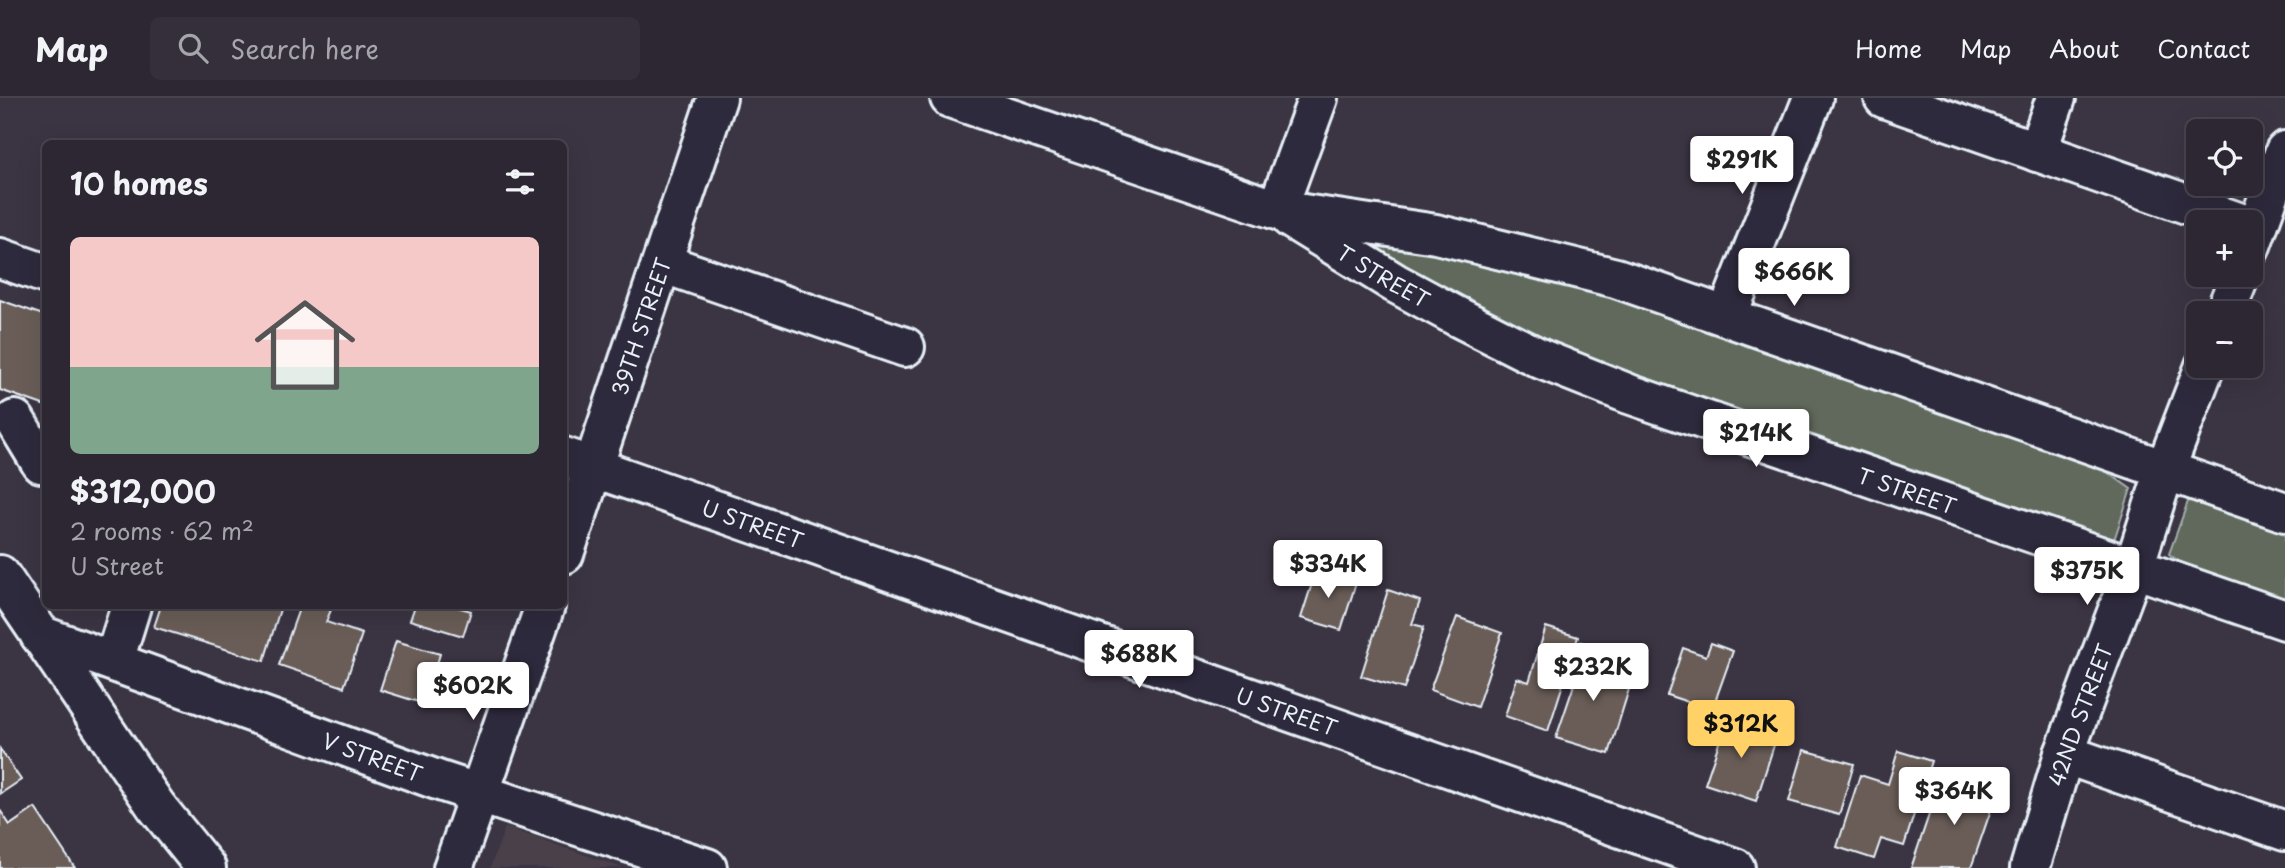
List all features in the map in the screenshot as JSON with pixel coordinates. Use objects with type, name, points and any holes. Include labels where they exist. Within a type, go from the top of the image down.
[{"type":"street","name":"39TH STREET","points":[[567,536],[579,462],[662,262],[717,98]]},
{"type":"street","name":"T STREET","points":[[950,98],[1277,209],[1436,234],[1616,278],[2285,512]]},
{"type":"street","points":[[1277,209],[1318,98]]},
{"type":"street","points":[[1727,316],[1813,98]]},
{"type":"street","points":[[1884,98],[2194,210]]},
{"type":"street","points":[[2037,152],[2056,98]]},
{"type":"street","points":[[2263,213],[2285,151]]},
{"type":"street","name":"T STREET","points":[[1277,209],[1395,283],[1541,359],[1629,394],[2285,620]]},
{"type":"street","points":[[0,258],[42,273]]},
{"type":"street","points":[[662,262],[905,347]]},
{"type":"street","name":"42ND STREET","points":[[2030,868],[2064,754],[2200,378]]},
{"type":"street","points":[[15,420],[41,463]]},
{"type":"street","name":"U STREET","points":[[579,462],[1735,868]]},
{"type":"street","points":[[0,575],[156,806],[206,868]]},
{"type":"street","points":[[114,661],[130,609]]},
{"type":"street","points":[[453,868],[544,609]]},
{"type":"street","name":"V STREET","points":[[40,635],[479,795],[695,866]]},
{"type":"street","points":[[2064,754],[2285,831]]},
{"type":"shaded area","points":[[505,827],[623,868],[490,868]]},
{"type":"green space","points":[[1327,227],[1534,267],[2076,450],[2131,489],[2115,537],[2108,544],[1540,344]]},
{"type":"green space","points":[[2190,496],[2285,522],[2285,609],[2209,583],[2169,554]]},
{"type":"building","points":[[0,300],[42,315],[42,405],[0,390]]},
{"type":"building","points":[[1316,571],[1356,583],[1341,630],[1301,618]]},
{"type":"building","points":[[1388,590],[1420,601],[1412,624],[1424,627],[1404,689],[1361,676]]},
{"type":"building","points":[[160,609],[280,609],[264,661],[154,627]]},
{"type":"building","points":[[299,609],[331,610],[326,622],[362,634],[344,687],[279,665]]},
{"type":"building","points":[[414,609],[471,611],[463,636],[410,620]]},
{"type":"building","points":[[1457,617],[1502,633],[1477,707],[1430,690]]},
{"type":"building","points":[[1546,627],[1578,637],[1548,731],[1505,716],[1517,678],[1529,682]]},
{"type":"building","points":[[396,641],[440,654],[425,704],[380,690]]},
{"type":"building","points":[[1581,642],[1612,652],[1603,681],[1629,689],[1609,754],[1556,738],[1578,673],[1571,671]]},
{"type":"building","points":[[1711,643],[1733,651],[1712,710],[1667,695],[1683,648],[1706,656]]},
{"type":"building","points":[[1727,719],[1777,736],[1756,801],[1705,784]]},
{"type":"building","points":[[0,749],[21,780],[0,794]]},
{"type":"building","points":[[1804,750],[1854,764],[1839,815],[1789,801]]},
{"type":"building","points":[[1898,751],[1931,761],[1904,846],[1881,839],[1874,859],[1837,847],[1860,775],[1888,784]]},
{"type":"building","points":[[1942,776],[1996,795],[1971,868],[1911,868]]},
{"type":"building","points":[[35,808],[75,868],[0,868],[0,810],[10,825]]}]
